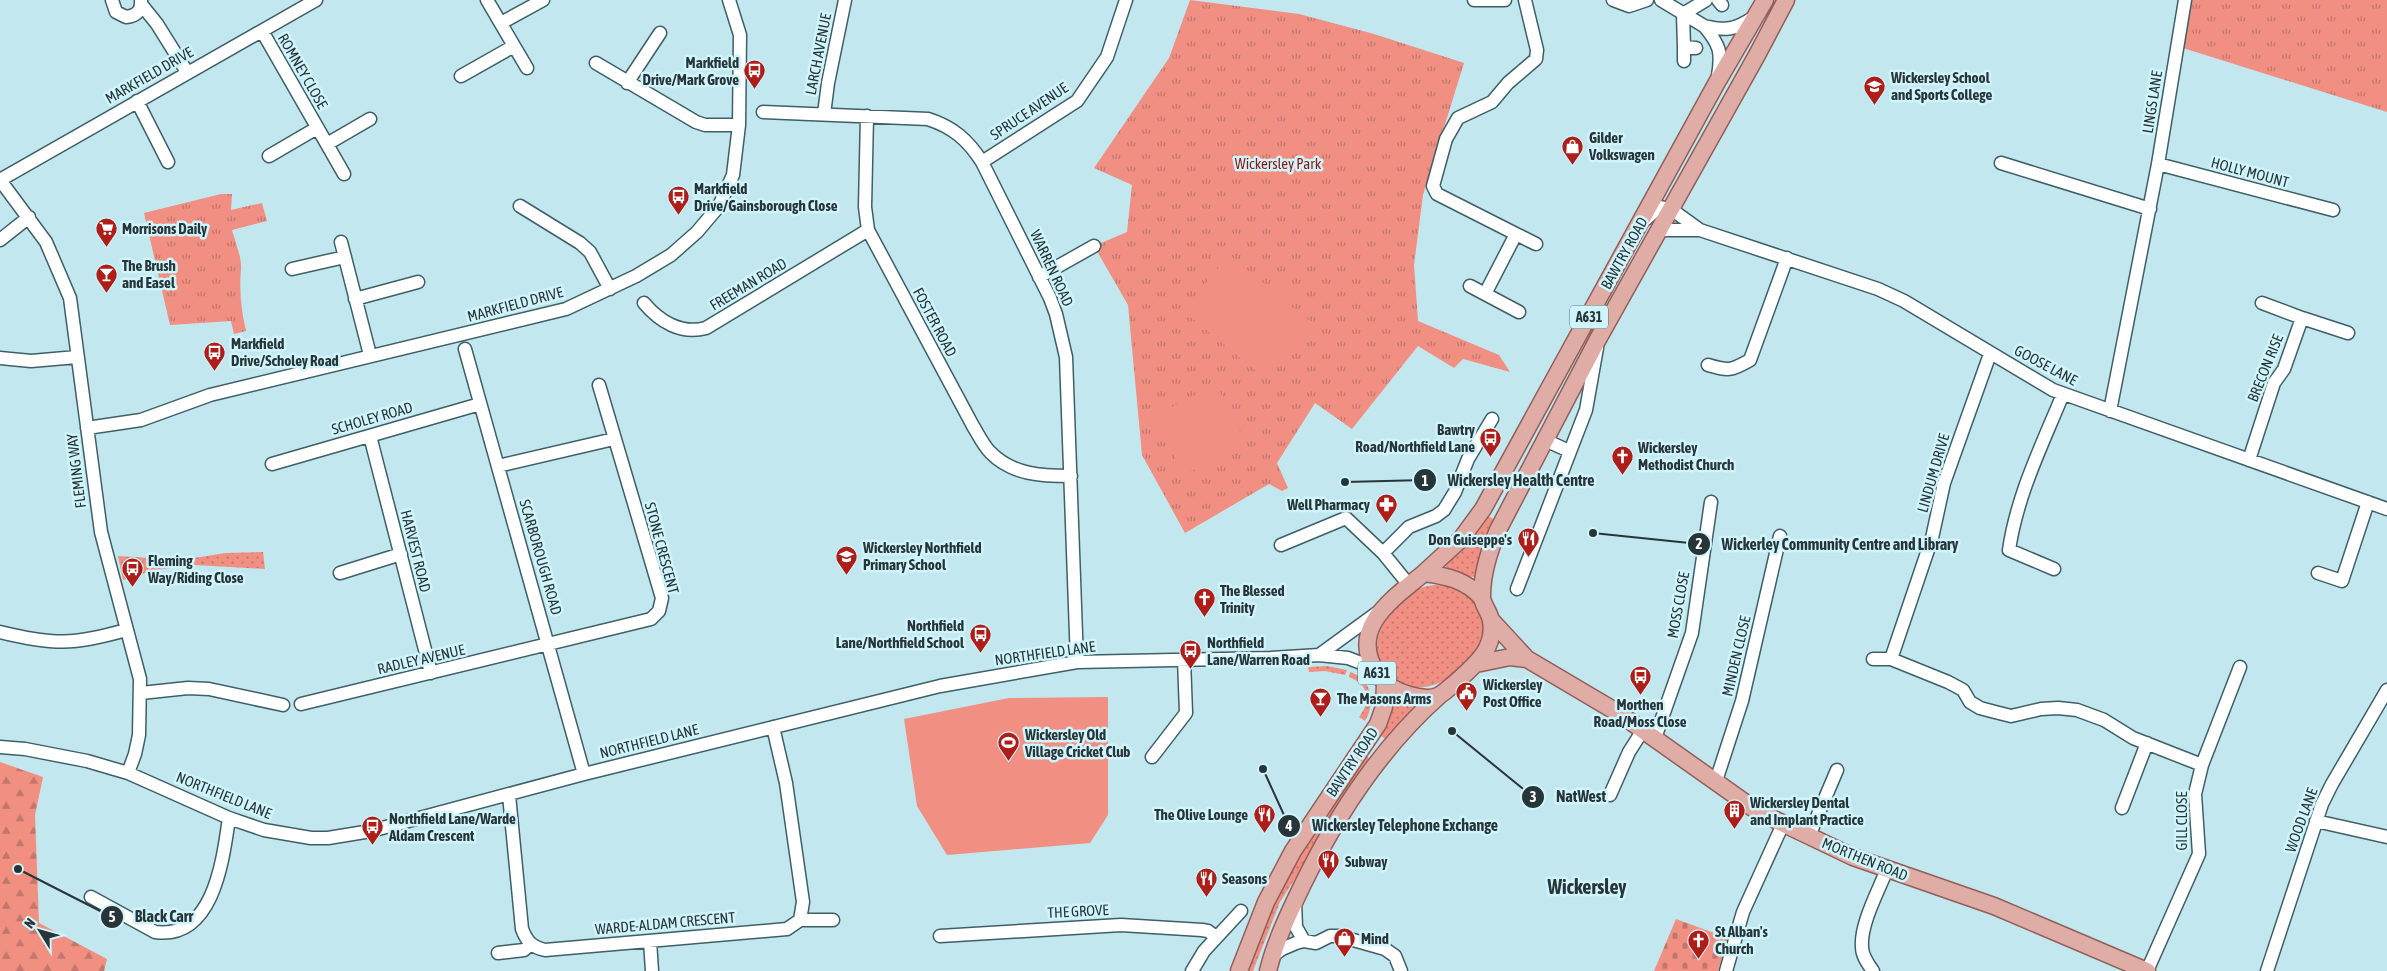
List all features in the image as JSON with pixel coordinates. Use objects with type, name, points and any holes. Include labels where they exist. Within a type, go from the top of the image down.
[{"type":"main road","name":"BAWTRY ROAD","points":[[1424,572],[1461,539],[1480,514],[1716,84],[1765,0]]},
{"type":"main road","name":"BAWTRY ROAD","points":[[1482,598],[1490,549],[1545,440],[1598,339],[1786,0]]},
{"type":"main road","name":"A631","points":[[1424,572],[1381,609],[1373,621],[1367,644],[1369,657],[1374,668],[1385,683],[1395,690],[1410,696],[1430,698],[1440,696]]},
{"type":"main road","points":[[1424,572],[1460,580],[1470,586],[1482,598],[1491,620],[1491,636],[1488,647],[1476,664],[1440,696]]},
{"type":"main road","name":"MORTHEN ROAD","points":[[1491,620],[1527,659],[1600,702],[1649,734],[1757,811],[1853,857],[1994,906],[2147,971]]},
{"type":"main road","name":"MORTHEN ROAD","points":[[1476,664],[1510,657],[1527,659]]},
{"type":"main road","name":"BAWTRY ROAD","points":[[1239,971],[1266,902],[1286,865],[1317,814],[1378,724],[1384,707],[1385,683]]},
{"type":"main road","name":"BAWTRY ROAD","points":[[1269,965],[1295,902],[1335,825],[1353,795],[1392,742],[1440,696]]},
{"type":"street","points":[[112,0],[116,12],[126,17],[136,14],[141,2]]},
{"type":"street","name":"MARKFIELD DRIVE","points":[[0,180],[316,0]]},
{"type":"street","points":[[487,0],[527,68]]},
{"type":"street","points":[[501,23],[543,0]]},
{"type":"street","name":"MARKFIELD DRIVE","points":[[87,428],[141,420],[210,395],[566,309],[610,289],[672,255],[697,232],[719,206],[733,175],[739,125],[740,35],[729,0]]},
{"type":"street","name":"LARCH AVENUE","points":[[824,114],[828,83],[845,0]]},
{"type":"street","points":[[1474,0],[1504,0]]},
{"type":"street","points":[[1525,0],[1537,50],[1536,59],[1508,82],[1492,102],[1458,118],[1446,139],[1433,186],[1437,194],[1536,244]]},
{"type":"street","points":[[1613,0],[1619,4],[1629,6],[1647,0]]},
{"type":"street","points":[[1661,0],[1704,26],[1716,40],[1720,49],[1716,84]]},
{"type":"street","points":[[1684,14],[1706,0]]},
{"type":"street","name":"LINGS LANE","points":[[2110,411],[2150,209],[2186,0]]},
{"type":"street","name":"SPRUCE AVENUE","points":[[982,162],[1077,101],[1107,57],[1123,1]]},
{"type":"street","points":[[141,2],[187,72]]},
{"type":"street","points":[[1684,14],[1690,48],[1684,61]]},
{"type":"street","points":[[1704,26],[1728,29],[1738,28],[1756,15]]},
{"type":"street","name":"ROMNEY CLOSE","points":[[262,31],[344,174]]},
{"type":"street","points":[[627,83],[660,33]]},
{"type":"street","points":[[461,76],[514,46]]},
{"type":"street","points":[[596,63],[696,122],[705,125],[739,125]]},
{"type":"street","points":[[137,101],[168,162]]},
{"type":"street","name":"WARREN ROAD","points":[[763,112],[917,117],[941,123],[960,135],[972,146],[982,162],[1056,314],[1066,357],[1077,662]]},
{"type":"street","name":"FOSTER ROAD","points":[[866,116],[865,213],[868,230],[973,426],[990,452],[1004,464],[1028,474],[1071,476]]},
{"type":"street","points":[[327,144],[370,118]]},
{"type":"street","name":"ROMNEY CLOSE","points":[[269,156],[317,128]]},
{"type":"street","points":[[2001,163],[2150,209]]},
{"type":"street","name":"HOLLY MOUNT","points":[[2158,164],[2334,210]]},
{"type":"street","name":"FLEMING WAY","points":[[0,180],[30,217],[53,254],[70,298],[101,532],[140,679],[139,735],[128,773]]},
{"type":"street","points":[[520,206],[580,243],[590,252],[610,289]]},
{"type":"street","points":[[1637,229],[1653,210],[1664,207],[1671,209]]},
{"type":"street","name":"GOOSE LANE","points":[[1671,209],[1700,230]]},
{"type":"street","points":[[0,240],[30,217]]},
{"type":"street","name":"FREEMAN ROAD","points":[[644,303],[655,316],[680,328],[699,330],[706,328],[868,230]]},
{"type":"street","name":"GOOSE LANE","points":[[1660,230],[1700,230],[1878,289],[1904,301],[1990,354],[2063,394],[2387,509]]},
{"type":"street","points":[[1485,294],[1516,234]]},
{"type":"street","points":[[341,242],[370,355]]},
{"type":"street","points":[[1039,277],[1094,246]]},
{"type":"street","points":[[292,270],[345,257]]},
{"type":"street","points":[[1708,365],[1732,370],[1750,360],[1787,258]]},
{"type":"street","points":[[355,299],[418,282]]},
{"type":"street","points":[[1470,286],[1519,312]]},
{"type":"street","points":[[2262,303],[2348,333]]},
{"type":"street","name":"BRECON RISE","points":[[2249,460],[2274,383],[2284,369],[2302,318]]},
{"type":"street","name":"BAWTRY ROAD","points":[[1517,589],[1586,410],[1598,339]]},
{"type":"street","name":"SCARBOROUGH ROAD","points":[[465,349],[584,774]]},
{"type":"street","name":"LINDUM DRIVE","points":[[1891,658],[1932,538],[1944,483],[1990,354]]},
{"type":"street","points":[[0,358],[31,361],[77,357]]},
{"type":"street","name":"STONE CRESCENT","points":[[548,645],[642,623],[651,619],[658,611],[662,598],[614,439],[600,385]]},
{"type":"street","points":[[2054,569],[2009,550],[2022,492],[2063,394]]},
{"type":"street","name":"SCHOLEY ROAD","points":[[272,464],[480,404]]},
{"type":"street","points":[[1383,554],[1409,527],[1436,516],[1444,510],[1455,492],[1468,459],[1492,419]]},
{"type":"street","name":"HARVEST ROAD","points":[[370,436],[431,674]]},
{"type":"street","points":[[498,466],[614,439]]},
{"type":"street","points":[[1545,440],[1569,451]]},
{"type":"street","name":"MOSS CLOSE","points":[[1610,795],[1629,752],[1649,734],[1692,633],[1710,502]]},
{"type":"street","points":[[2318,573],[2342,581],[2368,502]]},
{"type":"street","points":[[1281,545],[1346,518],[1383,554],[1409,585]]},
{"type":"street","name":"MINDEN CLOSE","points":[[1716,781],[1742,701],[1780,536]]},
{"type":"street","points":[[340,572],[401,554]]},
{"type":"street","points":[[1319,655],[1381,609]]},
{"type":"street","points":[[0,632],[43,642],[70,643],[91,640],[126,630]]},
{"type":"street","name":"RADLEY AVENUE","points":[[301,704],[548,645]]},
{"type":"street","name":"NORTHFIELD LANE","points":[[0,747],[45,752],[128,773],[229,818],[288,835],[311,838],[343,837],[584,774],[940,686],[1077,662],[1319,655],[1348,658],[1374,668]]},
{"type":"street","points":[[1873,660],[1891,658],[1963,690],[1970,702],[1980,708],[2012,716],[2041,709],[2077,710],[2104,720],[2133,738],[2202,765]]},
{"type":"street","points":[[1152,758],[1186,713],[1184,659]]},
{"type":"street","name":"GILL CLOSE","points":[[2147,971],[2199,854],[2195,794],[2202,765],[2240,667]]},
{"type":"street","points":[[141,693],[188,688],[209,689],[282,705]]},
{"type":"street","name":"WOOD LANE","points":[[2267,971],[2316,821],[2332,784],[2387,690]]},
{"type":"street","points":[[773,727],[786,783],[803,902],[800,920]]},
{"type":"street","points":[[2122,808],[2147,743]]},
{"type":"street","points":[[1809,836],[1838,770]]},
{"type":"street","points":[[509,795],[522,929],[530,945]]},
{"type":"street","points":[[90,897],[156,932],[167,934],[179,930],[206,908],[211,897],[224,854],[229,818]]},
{"type":"street","points":[[2316,821],[2387,838]]},
{"type":"street","points":[[1726,971],[1743,912],[1783,824]]},
{"type":"street","points":[[1873,971],[1864,955],[1862,946],[1863,934],[1887,869]]},
{"type":"street","points":[[1295,902],[1296,927],[1304,942]]},
{"type":"street","points":[[1192,971],[1204,951],[1241,911]]},
{"type":"street","name":"WARDE-ALDAM CRESCENT","points":[[498,953],[524,950],[530,945],[546,950],[787,929],[794,926],[800,920],[833,920]]},
{"type":"street","name":"THE GROVE","points":[[940,936],[1120,925],[1202,930],[1208,931],[1216,937]]},
{"type":"street","points":[[1269,965],[1288,946],[1304,942],[1316,943],[1334,935],[1385,949],[1394,956],[1401,971]]},
{"type":"street","points":[[650,941],[652,971]]},
{"type":"green space","name":"Wickersley Park","points":[[1190,0],[1299,14],[1374,34],[1464,63],[1423,195],[1414,265],[1418,321],[1499,355],[1510,372],[1463,359],[1454,368],[1418,346],[1352,429],[1315,403],[1277,463],[1288,488],[1282,491],[1269,484],[1185,533],[1142,455],[1128,305],[1094,246],[1127,232],[1132,185],[1094,168],[1169,58]]},
{"type":"green space","points":[[2192,0],[2387,0],[2387,112],[2183,48]]},
{"type":"green space","points":[[221,194],[232,194],[231,210],[262,203],[267,221],[232,230],[241,265],[241,300],[246,331],[234,334],[231,321],[170,325],[144,213]]},
{"type":"green space","points":[[1229,255],[1271,289],[1275,284],[1287,293],[1283,299],[1311,322],[1265,378],[1183,311]]},
{"type":"green space","points":[[1216,384],[1246,443],[1184,475],[1154,416]]},
{"type":"green space","points":[[1487,515],[1496,521],[1476,576],[1472,577],[1446,567],[1446,563]]},
{"type":"green space","points":[[263,552],[265,569],[195,565],[155,570],[123,580],[118,556],[181,560],[226,553]]},
{"type":"green space","points":[[1443,584],[1469,596],[1482,614],[1482,634],[1473,655],[1457,672],[1437,684],[1415,687],[1394,679],[1383,668],[1378,655],[1377,642],[1381,629],[1388,616],[1409,595],[1424,587]]},
{"type":"green space","points":[[1327,666],[1347,670],[1345,675],[1325,671],[1309,672],[1308,667]]},
{"type":"green space","points":[[1350,672],[1363,680],[1370,692],[1370,707],[1365,721],[1359,717],[1366,705],[1366,694],[1361,684],[1349,677]]},
{"type":"green space","name":"Wickersley Old Village Cricket Club","points":[[1108,697],[1108,815],[1090,843],[947,855],[917,806],[904,719],[1009,698]]},
{"type":"green space","points":[[1395,699],[1415,705],[1417,708],[1386,740],[1379,734],[1391,700]]},
{"type":"green space","points":[[1364,755],[1371,760],[1280,902],[1253,971],[1245,971],[1255,942],[1295,861]]},
{"type":"green space","points":[[0,762],[43,777],[35,815],[39,923],[107,959],[104,971],[0,971]]},
{"type":"green space","points":[[1676,919],[1728,938],[1718,971],[1654,971]]},
{"type":"place","name":"Markfield Drive/Mark Grove","points":[[755,90]]},
{"type":"place","name":"Wickersley School and Sports College","points":[[1875,105]]},
{"type":"place","name":"Gilder Volkswagen","points":[[1573,165]]},
{"type":"place","name":"Markfield Drive/Gainsborough Close","points":[[678,216]]},
{"type":"place","name":"Morrisons Daily","points":[[106,247]]},
{"type":"place","name":"The Brush and Easel","points":[[106,293]]},
{"type":"place","name":"Markfield Drive/Scholey Road","points":[[215,371]]},
{"type":"place","name":"Bawtry Road/Northfield Lane","points":[[1491,457]]},
{"type":"place","name":"Wickersley Methodist Church","points":[[1622,475]]},
{"type":"place","name":"Wickersley Health Centre","points":[[1345,482]]},
{"type":"place","name":"Well Pharmacy","points":[[1386,523]]},
{"type":"place","name":"Wickerley Community Centre and Library","points":[[1593,533]]},
{"type":"place","name":"Don Guiseppe's","points":[[1528,558]]},
{"type":"place","name":"Wickersley Northfield Primary School","points":[[847,575]]},
{"type":"place","name":"Fleming Way/Riding Close","points":[[132,588]]},
{"type":"place","name":"The Blessed Trinity","points":[[1204,618]]},
{"type":"place","name":"Northfield Lane/Northfield School","points":[[980,653]]},
{"type":"place","name":"Northfield Lane/Warren Road","points":[[1191,670]]},
{"type":"place","name":"Morthen Road/Moss Close","points":[[1640,695]]},
{"type":"place","name":"Wickersley Post Office","points":[[1467,712]]},
{"type":"place","name":"The Masons Arms","points":[[1321,717]]},
{"type":"place","name":"NatWest","points":[[1452,731]]},
{"type":"place","name":"Wickersley Old Village Cricket Club","points":[[1009,762]]},
{"type":"place","name":"Wickersley Telephone Exchange","points":[[1263,769]]},
{"type":"place","name":"Wickersley Dental and Implant Practice","points":[[1734,830]]},
{"type":"place","name":"The Olive Lounge","points":[[1264,833]]},
{"type":"place","name":"Northfield Lane/Warde Aldam Crescent","points":[[373,846]]},
{"type":"place","name":"Black Carr","points":[[18,869]]},
{"type":"place","name":"Subway","points":[[1329,880]]},
{"type":"place","name":"Seasons","points":[[1206,897]]},
{"type":"place","name":"Mind","points":[[1345,957]]},
{"type":"place","name":"St Alban's Church","points":[[1699,959]]},
{"type":"district","name":"Wickersley","points":[[1587,886]]}]
